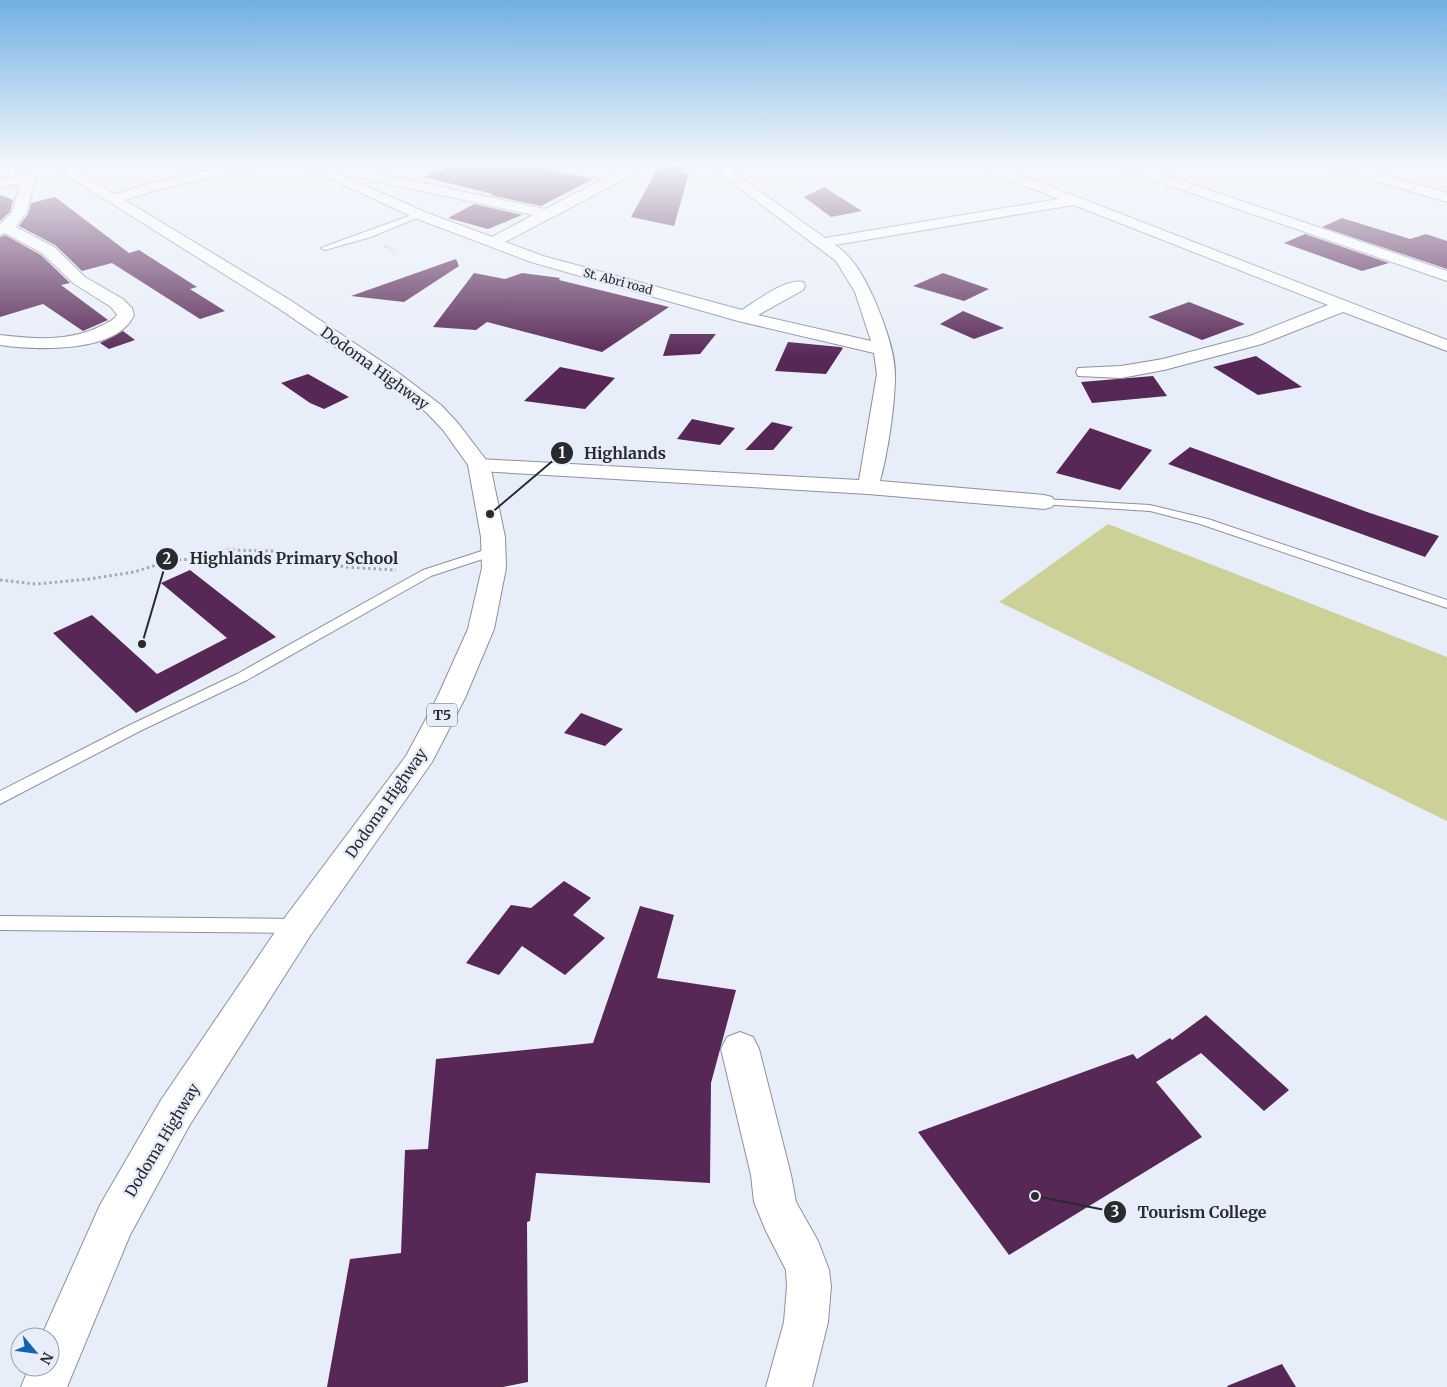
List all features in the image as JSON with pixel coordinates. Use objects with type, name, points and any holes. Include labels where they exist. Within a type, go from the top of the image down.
[{"type":"main road","points":[[0,340],[53,344],[87,339],[119,324],[125,318],[126,312],[117,303],[79,280],[48,250],[3,229]]},
{"type":"main road","name":"Dodoma Highway","points":[[44,1387],[73,1314],[115,1220],[175,1113],[298,926],[417,762],[451,698],[481,630],[494,568],[494,551],[479,465],[450,426],[408,388],[284,304],[160,229]]},
{"type":"main road","name":"St. Abri road","points":[[455,229],[537,260],[744,317],[818,336],[883,349]]},
{"type":"main road","points":[[491,243],[519,229]]},
{"type":"main road","points":[[802,229],[842,258],[850,269],[863,292],[883,349],[886,389],[868,487]]},
{"type":"main road","points":[[822,243],[906,229]]},
{"type":"main road","points":[[1148,229],[1447,346]]},
{"type":"main road","points":[[1309,229],[1447,276]]},
{"type":"main road","points":[[744,317],[767,301],[797,286]]},
{"type":"main road","points":[[1085,372],[1121,372],[1164,364],[1256,340],[1342,306]]},
{"type":"main road","points":[[479,465],[868,487],[1044,502]]},
{"type":"main road","points":[[740,1049],[775,1202],[784,1225],[803,1256],[806,1267],[808,1304],[801,1346],[789,1387]]},
{"type":"lane","points":[[325,248],[384,229]]},
{"type":"lane","points":[[1044,502],[1150,508],[1204,521],[1253,536],[1447,604]]},
{"type":"lane","points":[[0,798],[135,728],[242,676],[427,573],[494,551]]},
{"type":"lane","points":[[0,923],[298,926]]},
{"type":"path","points":[[0,580],[35,584],[88,579],[134,572],[173,560],[198,559],[227,550],[273,551],[352,568],[427,573]]},
{"type":"green space","points":[[1108,524],[1447,657],[1447,821],[999,602]]},
{"type":"building","points":[[24,229],[97,229],[129,253],[139,250],[197,287],[190,289],[225,311],[200,319],[112,263],[82,271],[55,245]]},
{"type":"building","points":[[1327,229],[1377,229],[1410,239],[1426,234],[1447,241],[1447,269]]},
{"type":"building","points":[[1305,234],[1389,263],[1362,271],[1284,243]]},
{"type":"building","points":[[5,235],[41,255],[70,283],[61,285],[108,320],[83,331],[43,304],[0,317],[0,237]]},
{"type":"building","points":[[456,259],[459,266],[404,302],[351,296]]},
{"type":"building","points":[[474,273],[505,279],[522,273],[560,278],[559,280],[669,307],[602,352],[487,322],[476,330],[433,327]]},
{"type":"building","points":[[943,273],[989,289],[964,301],[913,286]]},
{"type":"building","points":[[1189,302],[1245,324],[1202,340],[1148,317]]},
{"type":"building","points":[[963,311],[1004,328],[974,339],[940,324]]},
{"type":"building","points":[[123,331],[135,340],[109,349],[100,343]]},
{"type":"building","points":[[670,334],[716,334],[700,354],[663,356]]},
{"type":"building","points":[[788,342],[843,348],[826,374],[775,371]]},
{"type":"building","points":[[1256,356],[1302,387],[1258,395],[1213,367]]},
{"type":"building","points":[[560,367],[615,378],[585,409],[524,401]]},
{"type":"building","points":[[308,374],[349,397],[324,409],[310,403],[281,383]]},
{"type":"building","points":[[1153,376],[1167,396],[1092,403],[1081,382]]},
{"type":"building","points":[[692,419],[735,428],[720,445],[677,439]]},
{"type":"building","points":[[772,422],[793,427],[773,450],[745,450]]},
{"type":"building","points":[[1090,428],[1152,450],[1120,490],[1056,473]]},
{"type":"building","points":[[1190,447],[1367,512],[1439,536],[1425,557],[1168,464]]},
{"type":"building","points":[[190,570],[276,637],[136,713],[53,633],[92,615],[157,674],[227,638],[161,583]]},
{"type":"building","points":[[581,713],[623,729],[605,746],[564,733]]},
{"type":"building","points":[[564,881],[591,898],[573,915],[605,938],[565,975],[522,946],[499,975],[466,963],[511,905],[531,908]]},
{"type":"building","points":[[640,906],[674,915],[657,978],[736,990],[711,1083],[710,1183],[536,1173],[530,1221],[527,1222],[528,1382],[503,1387],[327,1387],[350,1259],[401,1253],[405,1150],[428,1149],[436,1059],[593,1043]]},
{"type":"building","points":[[1206,1015],[1289,1090],[1264,1111],[1201,1053],[1156,1082],[1202,1137],[1009,1255],[918,1132],[1133,1054],[1137,1059],[1170,1038],[1172,1040]]},
{"type":"building","points":[[1282,1364],[1296,1387],[1227,1386]]},
{"type":"place","name":"Highlands","points":[[490,514]]},
{"type":"place","name":"Highlands Primary School","points":[[142,644]]},
{"type":"place","name":"Tourism College","points":[[1035,1196]]}]
